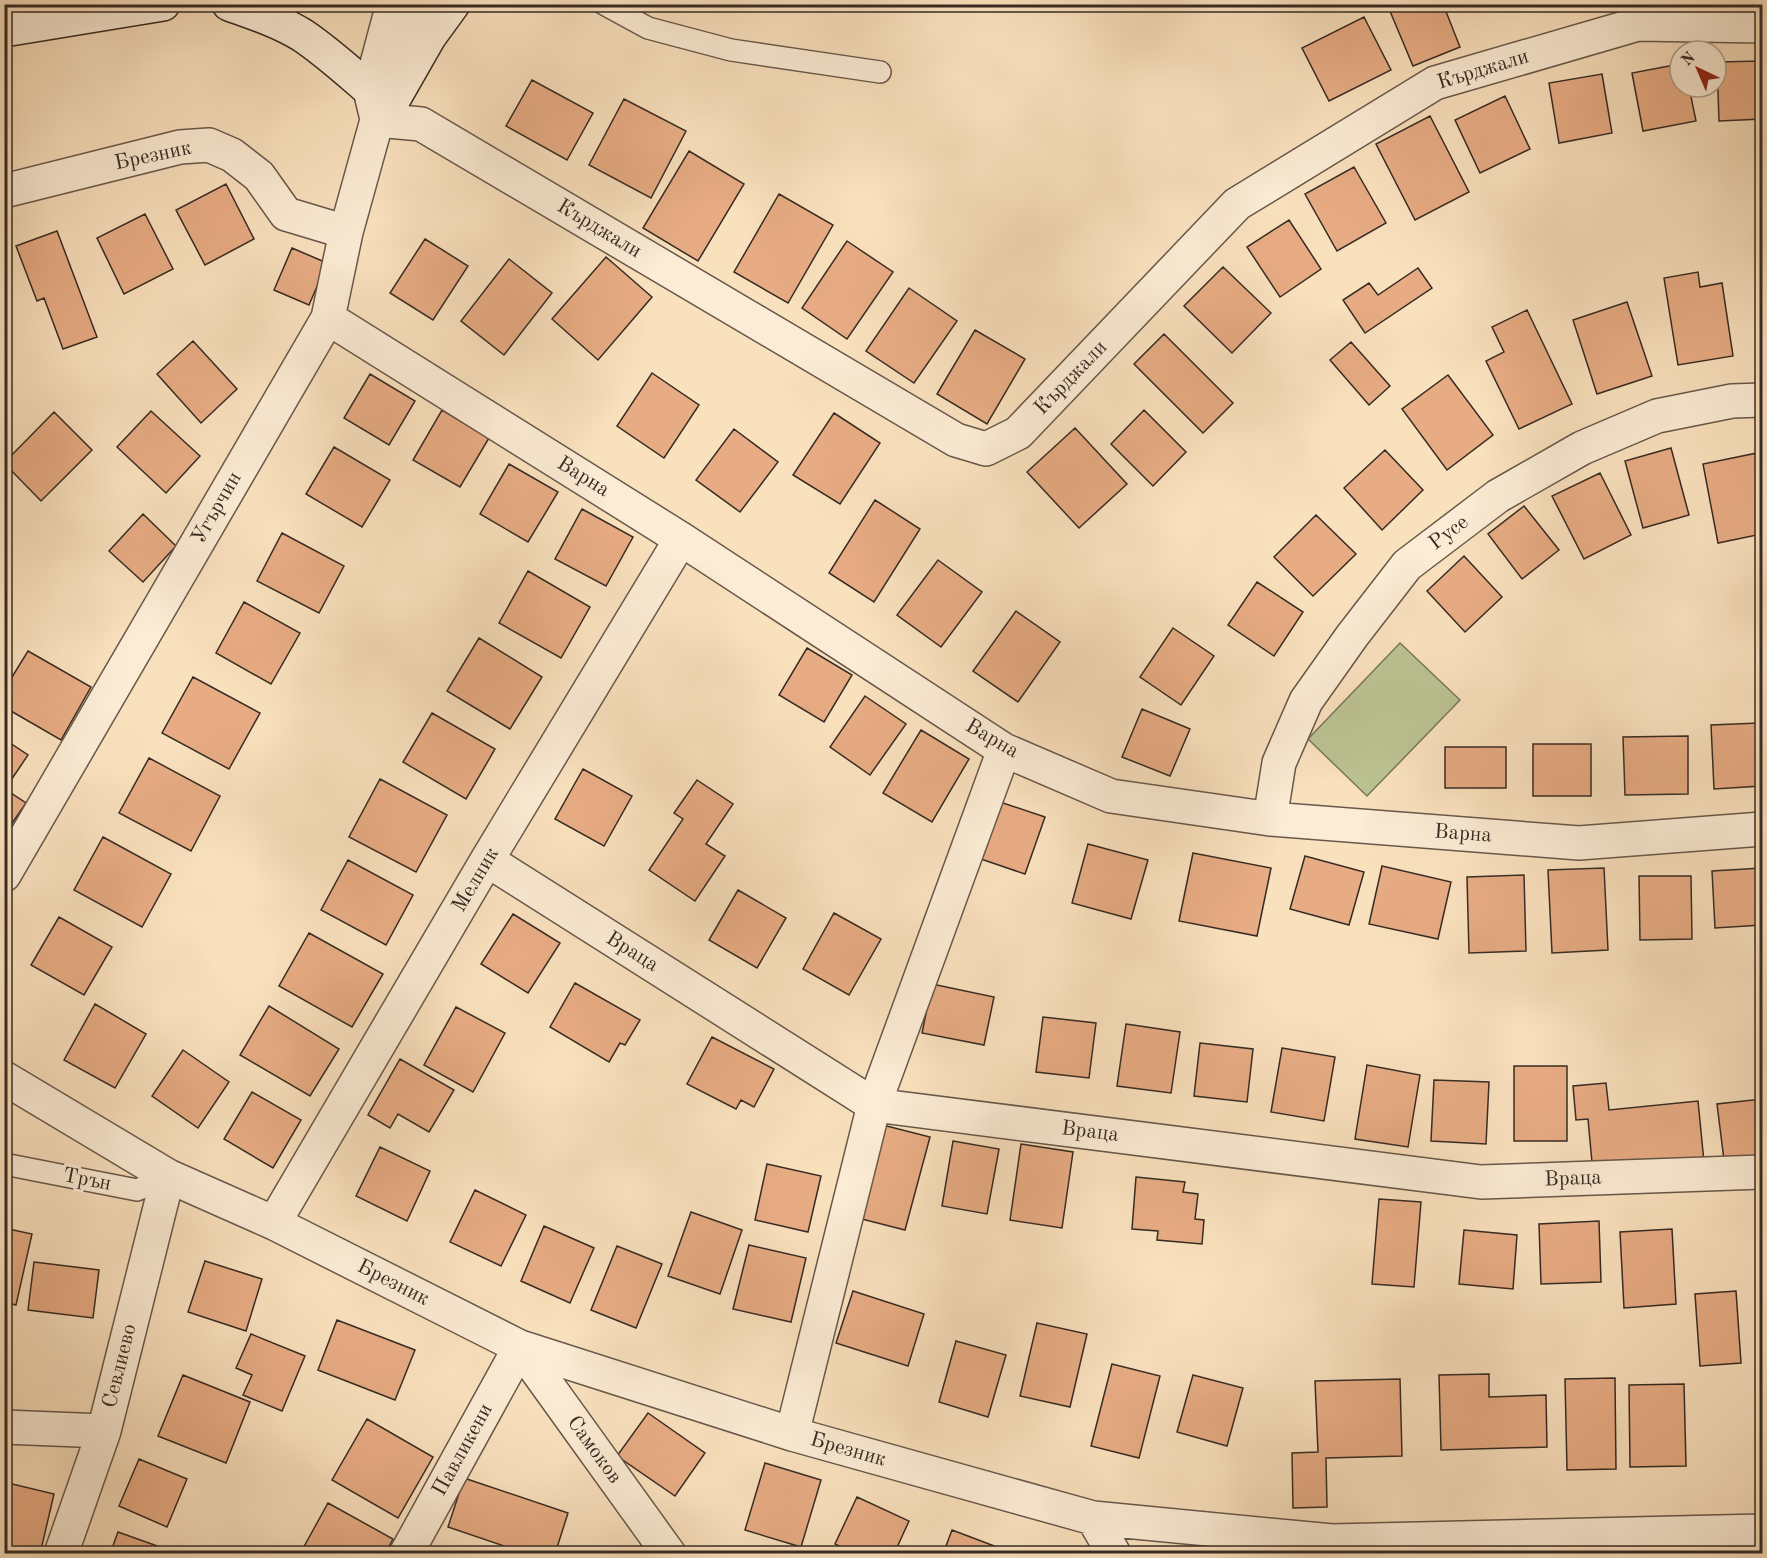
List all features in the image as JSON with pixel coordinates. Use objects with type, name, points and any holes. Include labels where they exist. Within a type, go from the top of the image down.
[{"type":"street","points":[[4,30],[163,4]]},
{"type":"street","points":[[229,4],[271,19],[300,34],[326,53],[380,103],[453,4]]},
{"type":"street","name":"Угърчин","points":[[380,103],[393,4]]},
{"type":"street","name":"Угърчин","points":[[4,875],[328,318],[346,232],[380,103],[420,4]]},
{"type":"street","name":"Кърджали","points":[[380,103],[422,124],[956,440],[986,449],[1018,433],[1238,204],[1435,83],[1639,14],[1762,26]]},
{"type":"street","name":"Брезник","points":[[4,191],[180,147],[209,145],[232,155],[259,176],[286,214],[346,232]]},
{"type":"street","name":"Варна","points":[[328,318],[681,539],[1004,750],[1111,796],[1270,819],[1579,843],[1762,829]]},
{"type":"street","name":"Русе","points":[[1270,819],[1279,763],[1306,701],[1352,636],[1407,565],[1498,496],[1582,448],[1657,416],[1732,401],[1762,400]]},
{"type":"street","name":"Мелник","points":[[274,1223],[487,860],[681,539]]},
{"type":"street","points":[[792,1434],[874,1105],[1004,750]]},
{"type":"street","name":"Враца","points":[[487,860],[874,1105],[1481,1182],[1762,1172]]},
{"type":"street","name":"Брезник","points":[[4,1078],[168,1176],[274,1223],[520,1347],[792,1434],[1093,1518],[1332,1541],[1762,1531]]},
{"type":"street","name":"Севлиево","points":[[61,1554],[104,1431],[168,1176]]},
{"type":"street","name":"Павликени","points":[[406,1554],[520,1347]]},
{"type":"street","name":"Самоков","points":[[520,1347],[669,1554]]},
{"type":"street","points":[[4,1427],[104,1431]]},
{"type":"street","points":[[1093,1518],[1114,1554]]},
{"type":"lane","points":[[604,4],[648,28],[730,50],[880,72]]},
{"type":"lane","name":"Трън","points":[[4,1164],[137,1190],[168,1176]]},
{"type":"green space","points":[[1400,643],[1460,700],[1367,796],[1308,739]]},
{"type":"building","points":[[1387,4],[1443,4],[1460,47],[1413,66]]},
{"type":"building","points":[[1364,17],[1391,70],[1329,101],[1302,48]]},
{"type":"building","points":[[1762,61],[1762,119],[1719,121],[1718,99],[1728,99],[1728,62]]},
{"type":"building","points":[[1668,66],[1668,99],[1691,99],[1696,121],[1643,131],[1632,73]]},
{"type":"building","points":[[1602,74],[1612,133],[1559,143],[1549,83]]},
{"type":"building","points":[[532,80],[593,113],[567,160],[506,126]]},
{"type":"building","points":[[1505,96],[1530,149],[1480,173],[1455,120]]},
{"type":"building","points":[[624,99],[686,131],[651,198],[589,165]]},
{"type":"building","points":[[1430,116],[1469,192],[1415,220],[1376,144]]},
{"type":"building","points":[[689,151],[744,184],[698,261],[643,228]]},
{"type":"building","points":[[1354,167],[1386,223],[1337,251],[1305,194]]},
{"type":"building","points":[[226,184],[254,239],[205,265],[176,210]]},
{"type":"building","points":[[779,194],[833,225],[788,303],[734,272]]},
{"type":"building","points":[[145,214],[173,269],[124,294],[97,238]]},
{"type":"building","points":[[1289,220],[1321,269],[1280,297],[1247,247]]},
{"type":"building","points":[[57,231],[97,337],[63,349],[44,298],[37,301],[16,246]]},
{"type":"building","points":[[425,239],[468,266],[433,320],[390,293]]},
{"type":"building","points":[[847,241],[893,272],[847,339],[802,308]]},
{"type":"building","points":[[292,248],[327,263],[309,305],[274,290]]},
{"type":"building","points":[[606,257],[652,297],[598,360],[552,319]]},
{"type":"building","points":[[509,259],[552,293],[504,355],[461,321]]},
{"type":"building","points":[[1223,267],[1271,313],[1232,353],[1184,306]]},
{"type":"building","points":[[1418,268],[1432,288],[1365,333],[1343,300],[1369,283],[1378,295]]},
{"type":"building","points":[[1698,272],[1700,287],[1722,283],[1733,356],[1678,365],[1664,278]]},
{"type":"building","points":[[1757,286],[1762,286],[1762,356],[1759,356]]},
{"type":"building","points":[[909,288],[957,321],[914,383],[866,351]]},
{"type":"building","points":[[1627,302],[1652,376],[1597,394],[1573,320]]},
{"type":"building","points":[[1527,310],[1572,404],[1519,429],[1486,361],[1504,352],[1492,327]]},
{"type":"building","points":[[975,330],[1025,359],[987,424],[937,394]]},
{"type":"building","points":[[1164,334],[1233,403],[1203,433],[1134,364]]},
{"type":"building","points":[[193,341],[237,389],[201,423],[157,374]]},
{"type":"building","points":[[1351,342],[1390,386],[1369,405],[1330,360]]},
{"type":"building","points":[[652,373],[699,405],[664,458],[617,426]]},
{"type":"building","points":[[370,374],[415,401],[389,445],[344,418]]},
{"type":"building","points":[[1448,375],[1493,435],[1447,470],[1402,409]]},
{"type":"building","points":[[442,410],[489,438],[460,487],[413,460]]},
{"type":"building","points":[[1144,410],[1186,452],[1153,486],[1111,444]]},
{"type":"building","points":[[151,411],[200,456],[166,493],[117,447]]},
{"type":"building","points":[[54,412],[92,450],[41,501],[4,463]]},
{"type":"building","points":[[834,413],[880,443],[840,504],[793,475]]},
{"type":"building","points":[[1075,428],[1127,484],[1079,528],[1027,472]]},
{"type":"building","points":[[734,429],[778,462],[740,512],[696,480]]},
{"type":"building","points":[[334,447],[390,480],[362,527],[306,494]]},
{"type":"building","points":[[1671,448],[1689,515],[1643,528],[1625,461]]},
{"type":"building","points":[[1385,450],[1423,490],[1382,530],[1344,488]]},
{"type":"building","points":[[1757,453],[1762,479],[1762,534],[1718,543],[1703,464]]},
{"type":"building","points":[[509,464],[558,492],[528,542],[480,514]]},
{"type":"building","points":[[1600,473],[1631,535],[1584,559],[1552,496]]},
{"type":"building","points":[[875,500],[920,529],[874,602],[829,573]]},
{"type":"building","points":[[1524,506],[1559,550],[1522,579],[1488,534]]},
{"type":"building","points":[[582,509],[633,537],[606,586],[555,559]]},
{"type":"building","points":[[143,514],[176,546],[143,582],[109,551]]},
{"type":"building","points":[[1316,515],[1356,554],[1313,596],[1274,557]]},
{"type":"building","points":[[282,533],[344,566],[319,613],[257,581]]},
{"type":"building","points":[[1464,556],[1502,597],[1465,632],[1427,591]]},
{"type":"building","points":[[938,560],[982,592],[941,647],[897,615]]},
{"type":"building","points":[[528,571],[590,607],[561,658],[499,623]]},
{"type":"building","points":[[1257,582],[1303,612],[1274,656],[1228,625]]},
{"type":"building","points":[[244,602],[300,633],[271,684],[216,653]]},
{"type":"building","points":[[1016,611],[1060,642],[1018,702],[973,671]]},
{"type":"building","points":[[1173,628],[1214,656],[1181,705],[1140,677]]},
{"type":"building","points":[[479,638],[542,677],[510,729],[447,691]]},
{"type":"building","points":[[807,648],[852,675],[824,722],[779,695]]},
{"type":"building","points":[[28,651],[91,687],[61,740],[4,707],[4,690]]},
{"type":"building","points":[[193,677],[260,713],[229,769],[162,733]]},
{"type":"building","points":[[865,696],[906,724],[870,775],[830,747]]},
{"type":"building","points":[[1142,709],[1190,729],[1170,776],[1122,757]]},
{"type":"building","points":[[432,713],[495,749],[466,799],[403,762]]},
{"type":"building","points":[[1759,723],[1762,786],[1714,789],[1711,725]]},
{"type":"building","points":[[921,730],[969,759],[932,822],[883,793]]},
{"type":"building","points":[[1688,736],[1688,794],[1625,795],[1623,737]]},
{"type":"building","points":[[4,739],[28,755],[5,789],[26,803],[4,835]]},
{"type":"building","points":[[1533,744],[1591,744],[1591,796],[1533,796]]},
{"type":"building","points":[[1445,747],[1506,747],[1506,788],[1445,788]]},
{"type":"building","points":[[149,758],[220,796],[191,851],[119,813]]},
{"type":"building","points":[[583,769],[632,796],[604,846],[555,819]]},
{"type":"building","points":[[380,779],[447,815],[416,872],[349,837]]},
{"type":"building","points":[[697,780],[733,804],[706,844],[725,856],[695,901],[649,870],[683,819],[674,813]]},
{"type":"building","points":[[994,800],[1045,817],[1025,874],[975,857]]},
{"type":"building","points":[[103,837],[171,874],[142,927],[74,890]]},
{"type":"building","points":[[1088,844],[1148,860],[1131,919],[1072,903]]},
{"type":"building","points":[[1193,853],[1271,868],[1257,936],[1179,921]]},
{"type":"building","points":[[1305,856],[1364,872],[1349,925],[1290,909]]},
{"type":"building","points":[[348,860],[413,895],[386,945],[321,910]]},
{"type":"building","points":[[1382,866],[1451,882],[1438,939],[1369,924]]},
{"type":"building","points":[[1604,868],[1608,950],[1552,953],[1548,870]]},
{"type":"building","points":[[1762,868],[1762,925],[1715,928],[1712,871]]},
{"type":"building","points":[[1524,875],[1526,951],[1469,953],[1467,877]]},
{"type":"building","points":[[1639,876],[1691,876],[1692,939],[1640,940]]},
{"type":"building","points":[[738,890],[786,918],[757,968],[709,940]]},
{"type":"building","points":[[834,913],[881,939],[849,995],[803,969]]},
{"type":"building","points":[[513,914],[560,943],[528,993],[481,964]]},
{"type":"building","points":[[59,917],[112,947],[84,995],[31,965]]},
{"type":"building","points":[[309,933],[383,974],[352,1027],[279,986]]},
{"type":"building","points":[[575,983],[640,1020],[625,1045],[620,1043],[609,1062],[550,1027]]},
{"type":"building","points":[[932,984],[994,997],[984,1045],[922,1033]]},
{"type":"building","points":[[95,1004],[146,1034],[115,1088],[64,1060]]},
{"type":"building","points":[[269,1006],[339,1049],[310,1096],[240,1055]]},
{"type":"building","points":[[456,1007],[505,1033],[473,1092],[424,1065]]},
{"type":"building","points":[[1043,1017],[1096,1023],[1089,1078],[1036,1072]]},
{"type":"building","points":[[1126,1024],[1180,1032],[1171,1093],[1117,1086]]},
{"type":"building","points":[[712,1037],[774,1069],[754,1107],[741,1100],[736,1109],[687,1084]]},
{"type":"building","points":[[1200,1043],[1253,1049],[1247,1102],[1194,1096]]},
{"type":"building","points":[[1282,1048],[1335,1057],[1324,1121],[1271,1112]]},
{"type":"building","points":[[183,1050],[229,1082],[198,1128],[152,1096]]},
{"type":"building","points":[[400,1059],[454,1090],[429,1132],[398,1114],[390,1128],[368,1115]]},
{"type":"building","points":[[1367,1065],[1420,1075],[1408,1147],[1355,1139]]},
{"type":"building","points":[[1514,1066],[1567,1066],[1567,1141],[1514,1141]]},
{"type":"building","points":[[1434,1080],[1489,1082],[1486,1144],[1431,1141]]},
{"type":"building","points":[[1606,1083],[1609,1110],[1698,1101],[1704,1162],[1593,1173],[1588,1119],[1576,1120],[1573,1086]]},
{"type":"building","points":[[252,1092],[301,1120],[273,1168],[224,1139]]},
{"type":"building","points":[[1762,1099],[1762,1155],[1724,1160],[1717,1104]]},
{"type":"building","points":[[875,1123],[930,1137],[905,1230],[850,1216]]},
{"type":"building","points":[[953,1141],[999,1149],[987,1214],[942,1206]]},
{"type":"building","points":[[1021,1144],[1073,1152],[1062,1228],[1010,1220]]},
{"type":"building","points":[[380,1147],[430,1171],[407,1221],[356,1196]]},
{"type":"building","points":[[767,1164],[821,1176],[808,1232],[755,1220]]},
{"type":"building","points":[[1136,1177],[1185,1182],[1183,1192],[1198,1194],[1195,1219],[1204,1220],[1202,1244],[1157,1240],[1158,1231],[1132,1229]]},
{"type":"building","points":[[475,1190],[526,1215],[501,1266],[450,1242]]},
{"type":"building","points":[[1379,1199],[1421,1202],[1414,1287],[1372,1284]]},
{"type":"building","points":[[691,1212],[742,1230],[720,1294],[668,1276]]},
{"type":"building","points":[[1599,1221],[1601,1282],[1541,1284],[1539,1224]]},
{"type":"building","points":[[544,1226],[594,1248],[570,1303],[521,1281]]},
{"type":"building","points":[[4,1228],[32,1234],[16,1305],[4,1302]]},
{"type":"building","points":[[1672,1229],[1676,1304],[1624,1308],[1620,1232]]},
{"type":"building","points":[[1464,1230],[1517,1235],[1513,1289],[1459,1284]]},
{"type":"building","points":[[749,1245],[806,1258],[791,1322],[733,1309]]},
{"type":"building","points":[[617,1246],[662,1264],[636,1328],[591,1310]]},
{"type":"building","points":[[205,1261],[262,1279],[246,1331],[188,1312]]},
{"type":"building","points":[[34,1262],[99,1270],[93,1318],[28,1310]]},
{"type":"building","points":[[853,1291],[924,1314],[908,1366],[836,1343]]},
{"type":"building","points":[[1736,1291],[1741,1363],[1700,1366],[1695,1294]]},
{"type":"building","points":[[337,1320],[415,1350],[395,1400],[318,1370]]},
{"type":"building","points":[[1037,1323],[1087,1334],[1070,1407],[1020,1396]]},
{"type":"building","points":[[251,1334],[305,1356],[282,1411],[243,1395],[252,1375],[236,1368]]},
{"type":"building","points":[[956,1341],[1006,1355],[988,1417],[939,1402]]},
{"type":"building","points":[[1112,1364],[1160,1376],[1139,1458],[1091,1446]]},
{"type":"building","points":[[1489,1374],[1489,1397],[1546,1395],[1547,1447],[1441,1450],[1439,1375]]},
{"type":"building","points":[[183,1375],[250,1402],[226,1463],[158,1436]]},
{"type":"building","points":[[1193,1375],[1243,1388],[1227,1446],[1177,1432]]},
{"type":"building","points":[[1615,1378],[1616,1469],[1567,1470],[1565,1379]]},
{"type":"building","points":[[1400,1379],[1402,1456],[1326,1458],[1327,1507],[1293,1508],[1292,1453],[1318,1452],[1315,1381]]},
{"type":"building","points":[[1684,1384],[1686,1466],[1630,1467],[1629,1385]]},
{"type":"building","points":[[648,1413],[705,1453],[675,1496],[617,1456]]},
{"type":"building","points":[[367,1419],[433,1457],[398,1518],[332,1480]]},
{"type":"building","points":[[139,1459],[187,1479],[167,1527],[119,1506]]},
{"type":"building","points":[[765,1463],[821,1480],[801,1547],[745,1530]]},
{"type":"building","points":[[464,1478],[568,1513],[555,1554],[528,1554],[448,1527]]},
{"type":"building","points":[[4,1482],[54,1494],[40,1554],[4,1554]]},
{"type":"building","points":[[857,1497],[909,1521],[894,1554],[855,1554],[835,1544]]},
{"type":"building","points":[[328,1503],[393,1539],[385,1554],[301,1552]]},
{"type":"building","points":[[952,1530],[997,1547],[995,1554],[943,1554]]},
{"type":"building","points":[[118,1532],[174,1552],[173,1554],[110,1554]]}]
